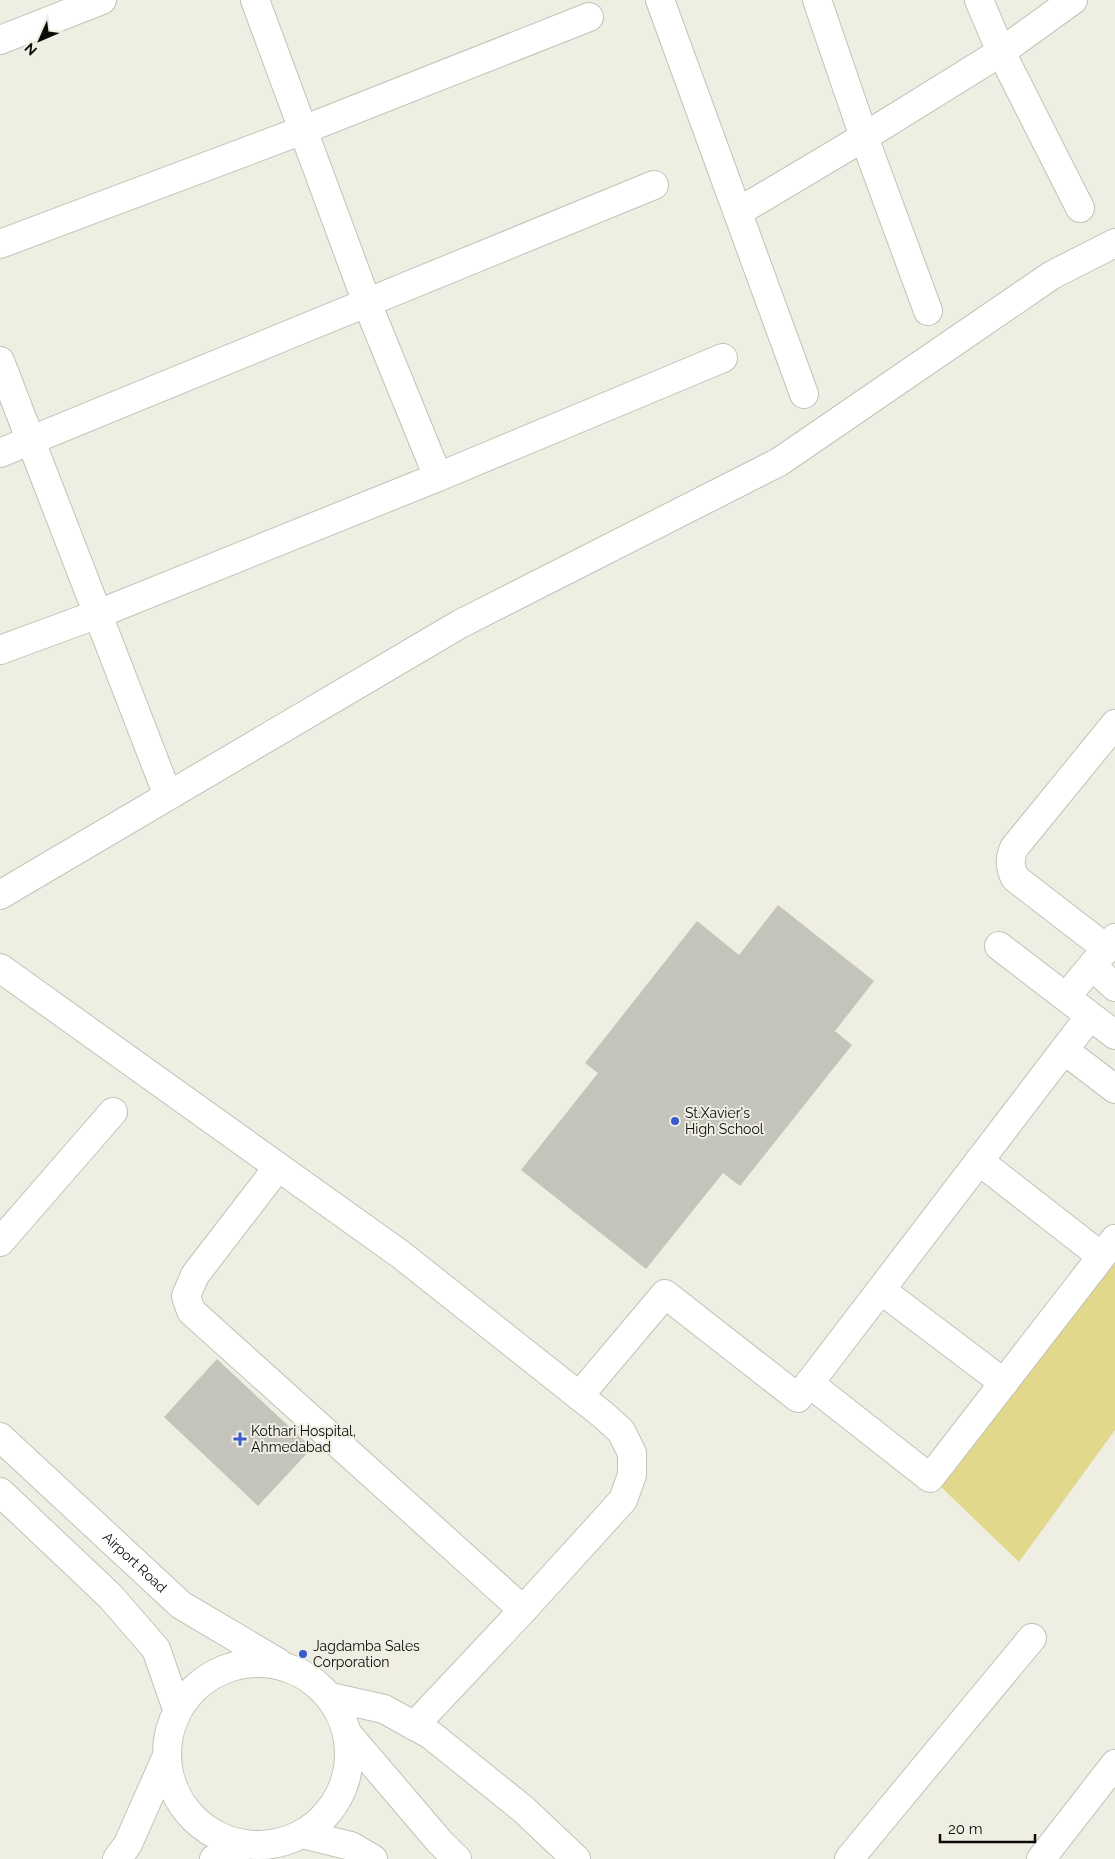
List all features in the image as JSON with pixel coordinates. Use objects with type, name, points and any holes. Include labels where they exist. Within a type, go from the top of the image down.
[{"type":"street","points":[[0,40],[102,0]]},
{"type":"street","points":[[255,0],[367,303],[438,477]]},
{"type":"street","points":[[660,0],[804,394]]},
{"type":"street","points":[[818,0],[864,137],[928,311]]},
{"type":"street","points":[[979,0],[1000,52],[1080,208]]},
{"type":"street","points":[[738,212],[864,137],[1000,52],[1073,0]]},
{"type":"street","points":[[0,244],[303,130],[589,17]]},
{"type":"street","points":[[0,453],[654,185]]},
{"type":"street","points":[[0,895],[460,624],[779,462],[1052,275],[1115,243]]},
{"type":"street","points":[[0,650],[98,614],[438,477],[723,358]]},
{"type":"street","points":[[0,361],[168,796]]},
{"type":"street","points":[[1115,724],[1014,848],[1010,858],[1010,868],[1014,878],[1105,951],[1115,987]]},
{"type":"street","points":[[999,946],[1115,1035]]},
{"type":"street","points":[[1066,997],[1105,951]]},
{"type":"street","points":[[0,968],[400,1254],[621,1431],[632,1454],[632,1475],[623,1500],[414,1726]]},
{"type":"street","points":[[579,1396],[665,1294],[798,1398],[1090,1016]]},
{"type":"street","points":[[1064,1050],[1115,1089]]},
{"type":"street","points":[[0,1242],[114,1112]]},
{"type":"street","points":[[809,1383],[930,1478],[1108,1248],[979,1161]]},
{"type":"street","points":[[278,1167],[195,1275],[186,1296],[191,1311],[523,1610]]},
{"type":"street","points":[[881,1290],[1004,1383]]},
{"type":"street","name":"Airport Road","points":[[0,1437],[181,1605],[284,1666],[309,1678],[330,1697],[340,1714],[347,1733],[349,1762],[342,1792],[326,1816],[302,1834],[274,1844],[245,1845],[215,1835],[190,1816],[173,1789],[166,1758],[168,1733],[177,1709],[196,1685],[222,1668],[253,1662],[284,1666]]},
{"type":"street","points":[[0,1492],[110,1596],[156,1650],[177,1709]]},
{"type":"street","points":[[849,1859],[1032,1638]]},
{"type":"street","points":[[330,1697],[384,1709],[431,1735],[523,1810],[576,1859]]},
{"type":"street","name":"Airport Road","points":[[347,1733],[439,1841],[457,1859]]},
{"type":"street","points":[[117,1859],[128,1844],[166,1758]]},
{"type":"street","points":[[1041,1859],[1115,1764]]},
{"type":"street","points":[[302,1834],[351,1846],[373,1859]]},
{"type":"street","points":[[214,1859],[245,1845]]},
{"type":"shaded area","points":[[1115,1229],[1115,1430],[1019,1562],[940,1486]]},
{"type":"building","name":"St.Xavier's High School","points":[[778,905],[874,981],[835,1031],[852,1045],[740,1186],[723,1173],[646,1269],[521,1170],[598,1073],[585,1063],[697,921],[739,955]]},
{"type":"building","points":[[217,1359],[312,1448],[258,1506],[164,1417]]},
{"type":"place","name":"St.Xavier's High School","points":[[675,1121]]},
{"type":"place","name":"Kothari Hospital, Ahmedabad","points":[[240,1439]]},
{"type":"place","name":"Jagdamba Sales Corporation","points":[[303,1654]]}]
